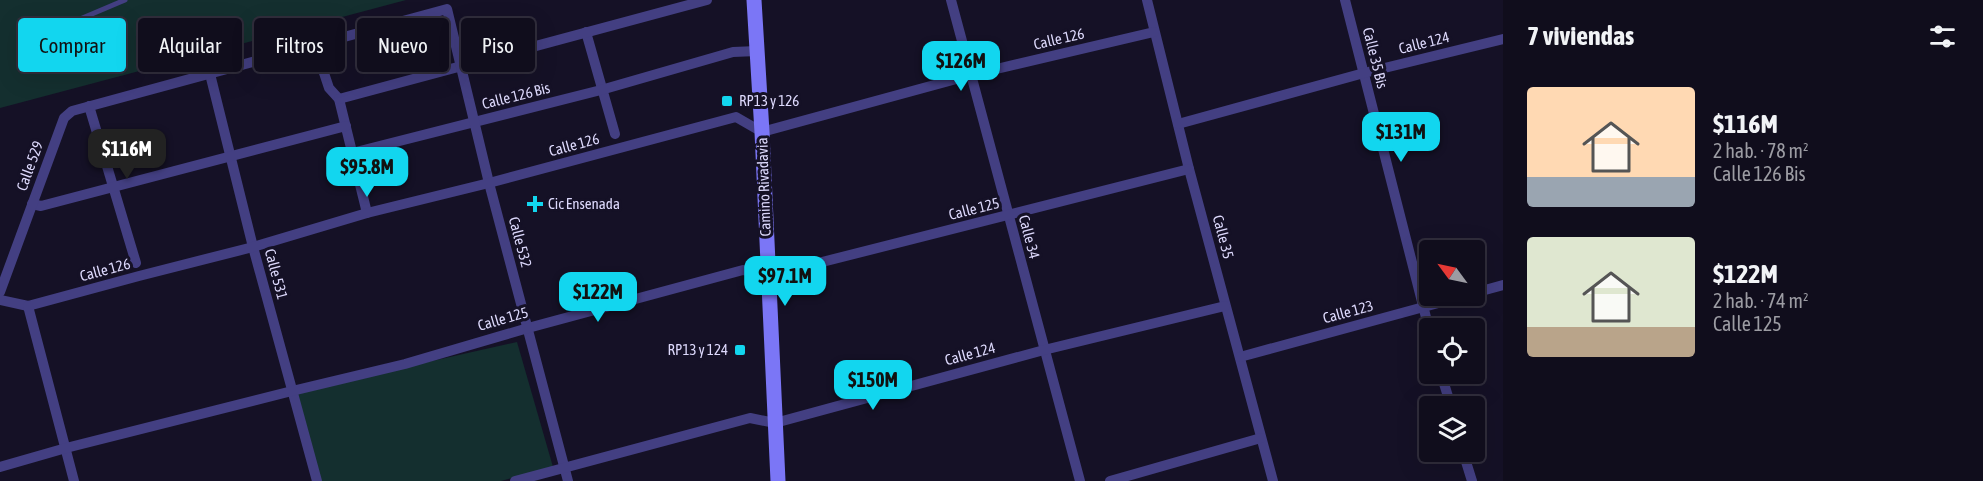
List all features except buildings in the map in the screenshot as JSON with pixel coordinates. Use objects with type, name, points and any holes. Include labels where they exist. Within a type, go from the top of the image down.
[{"type":"main road","name":"Camino Rivadavia","points":[[754,0],[777,481]]},
{"type":"street","points":[[339,99],[708,0]]},
{"type":"street","name":"Calle 34","points":[[951,0],[1080,481]]},
{"type":"street","name":"Calle 35","points":[[1147,0],[1225,306],[1273,481]]},
{"type":"street","name":"Calle 35 Bis","points":[[1345,0],[1425,318]]},
{"type":"street","name":"Calle 532","points":[[345,38],[447,9],[489,183],[568,481]]},
{"type":"street","points":[[586,32],[615,134]]},
{"type":"street","name":"Calle 126","points":[[0,300],[28,306],[253,247],[367,213],[736,117],[762,132],[971,75],[1154,32]]},
{"type":"street","name":"Calle 124","points":[[1178,124],[1364,73],[1503,39]]},
{"type":"street","name":"Calle 126 Bis","points":[[352,153],[601,90],[733,52],[757,51]]},
{"type":"street","points":[[136,262],[89,106],[254,62]]},
{"type":"street","points":[[324,72],[329,88],[339,99],[367,213]]},
{"type":"street","name":"Calle 531","points":[[210,74],[253,247],[317,481]]},
{"type":"street","name":"Calle 529","points":[[0,292],[64,118],[72,111],[89,106]]},
{"type":"street","points":[[32,204],[41,206],[346,126]]},
{"type":"street","name":"Calle 125","points":[[0,467],[292,390],[405,364],[528,327],[743,270],[767,276],[1189,168]]},
{"type":"street","points":[[1485,290],[1503,285]]},
{"type":"street","points":[[28,306],[74,481]]},
{"type":"street","name":"Calle 124","points":[[515,481],[750,418],[775,423],[1044,350],[1225,306]]},
{"type":"street","name":"Calle 123","points":[[1240,357],[1426,306]]},
{"type":"street","points":[[1110,481],[1261,438]]},
{"type":"street","points":[[1467,462],[1472,481]]},
{"type":"lane","points":[[82,18],[125,0]]},
{"type":"green space","points":[[0,0],[406,0],[338,18],[254,18],[254,40],[242,44],[242,18],[138,18],[138,71],[0,108]]},
{"type":"green space","points":[[517,342],[553,467],[501,481],[320,481],[294,392]]},
{"type":"place","name":"RP13 y 126","points":[[727,101]]},
{"type":"place","name":"Cic Ensenada","points":[[535,204]]},
{"type":"place","name":"RP13 y 124","points":[[740,350]]}]
